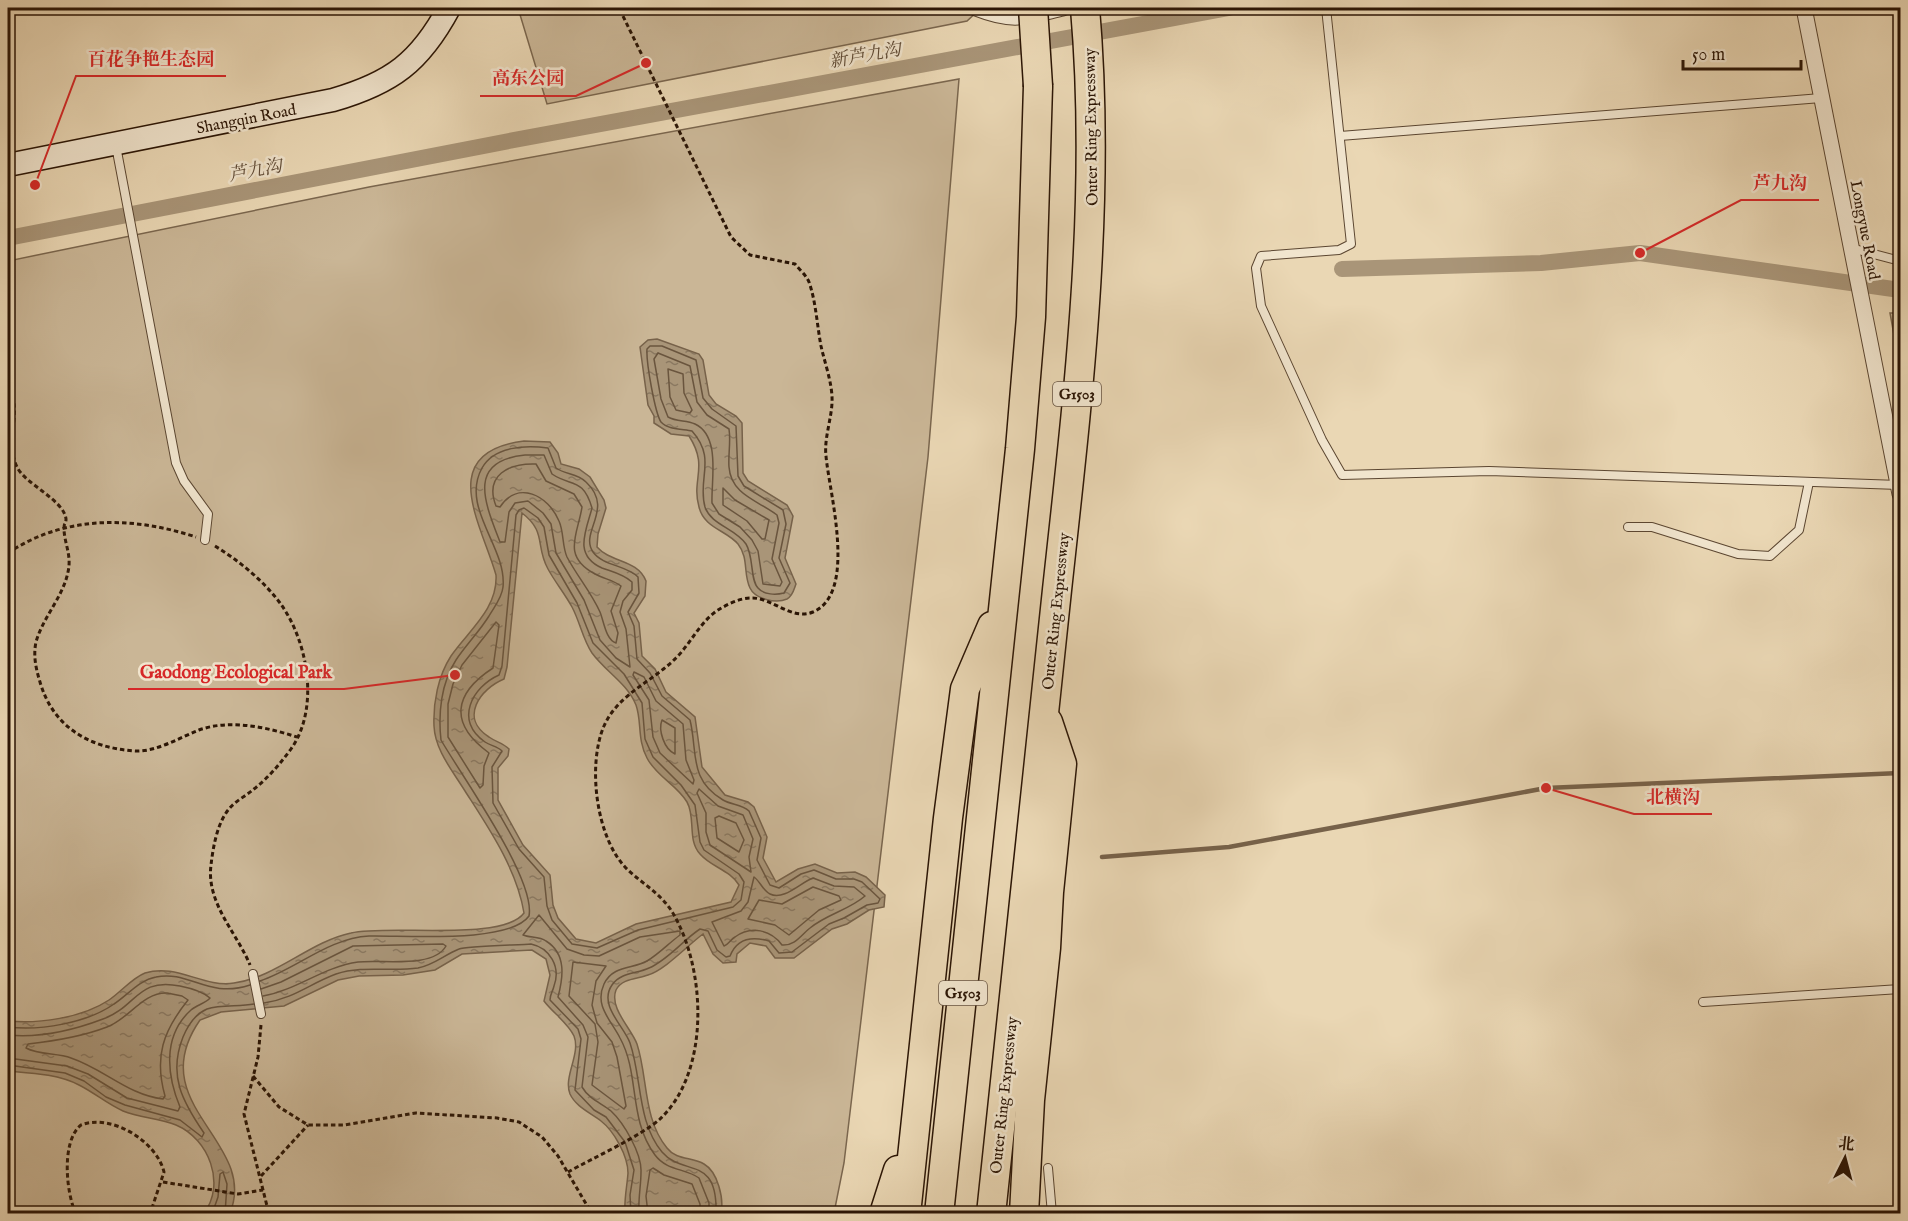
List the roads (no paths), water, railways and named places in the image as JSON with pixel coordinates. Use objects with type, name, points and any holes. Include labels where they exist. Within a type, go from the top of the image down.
[{"type":"highway","name":"G1503","points":[[939,1214],[1031,317],[1038,86],[1033,8]]},
{"type":"highway","name":"Outer Ring Expressway","points":[[991,1214],[1072,454],[1091,221],[1091,74],[1085,8]]},
{"type":"highway","points":[[906,1214],[948,818],[965,689],[1004,596]]},
{"type":"highway","points":[[1024,1214],[1029,1112],[1062,764],[1044,712]]},
{"type":"highway","points":[[884,1214],[898,1169],[912,1152]]},
{"type":"street","name":"Shangqin Road","points":[[8,165],[333,100],[370,89],[412,62],[436,32],[449,8]]},
{"type":"street","points":[[976,8],[1006,18],[1020,19],[1063,8]]},
{"type":"street","name":"Longyue Road","points":[[1804,8],[1900,490]]},
{"type":"lane","points":[[1327,11],[1351,244],[1339,250],[1261,256],[1256,268],[1261,306],[1322,440],[1342,475],[1489,471],[1809,482],[1900,490]]},
{"type":"lane","points":[[1340,136],[1821,98]]},
{"type":"lane","points":[[116,144],[176,463],[184,481],[208,514],[205,540]]},
{"type":"lane","points":[[1851,249],[1900,261]]},
{"type":"lane","points":[[1628,527],[1652,527],[1738,554],[1770,556],[1798,530],[1809,482]]},
{"type":"lane","points":[[253,974],[261,1014]]},
{"type":"lane","points":[[1703,1002],[1900,989]]},
{"type":"lane","points":[[1048,1168],[1052,1214]]},
{"type":"water","points":[[657,339],[699,354],[703,360],[709,395],[716,404],[736,416],[742,423],[743,473],[748,481],[787,505],[793,516],[785,558],[796,584],[789,598],[777,601],[766,600],[753,592],[748,583],[744,555],[738,544],[710,524],[699,507],[697,497],[698,456],[689,436],[671,434],[654,423],[654,416],[648,405],[640,347],[648,340]]},
{"type":"water","points":[[524,441],[550,442],[558,453],[561,464],[579,469],[590,477],[604,500],[606,508],[598,534],[597,547],[609,556],[637,569],[646,581],[645,596],[634,613],[639,623],[642,656],[655,669],[666,692],[695,717],[702,767],[725,795],[748,802],[754,807],[767,837],[763,858],[776,882],[798,869],[815,864],[837,873],[855,872],[866,877],[885,895],[884,907],[869,910],[847,924],[832,929],[794,958],[775,958],[766,946],[750,943],[737,954],[736,962],[723,963],[713,954],[703,934],[662,968],[648,975],[626,981],[616,990],[615,1004],[637,1044],[650,1111],[659,1137],[675,1155],[699,1162],[709,1168],[719,1186],[722,1201],[721,1213],[625,1213],[628,1173],[626,1159],[611,1131],[580,1106],[570,1094],[568,1087],[576,1043],[568,1027],[544,1001],[550,975],[546,959],[532,950],[462,954],[435,970],[403,975],[359,976],[338,980],[284,1006],[221,1012],[200,1020],[186,1050],[184,1076],[191,1099],[229,1164],[235,1188],[230,1213],[204,1213],[214,1189],[214,1176],[205,1151],[188,1132],[176,1125],[123,1111],[71,1081],[8,1071],[8,1021],[33,1022],[86,1011],[109,1000],[145,973],[168,971],[223,984],[234,983],[265,974],[321,944],[351,933],[391,930],[470,930],[512,922],[524,913],[515,880],[508,865],[492,834],[445,760],[437,743],[434,726],[434,708],[443,672],[451,656],[481,619],[495,587],[496,575],[475,513],[471,493],[472,475],[480,459],[497,448]],"holes":[[[522,513],[530,520],[538,533],[544,561],[572,607],[589,648],[627,690],[636,705],[642,744],[647,758],[687,802],[696,848],[704,858],[731,876],[739,885],[731,902],[636,924],[596,943],[576,939],[558,918],[553,905],[550,875],[523,845],[498,800],[498,768],[508,756],[509,749],[480,729],[475,721],[474,713],[476,705],[487,690],[504,679]]]},
{"type":"waterway","name":"新芦九沟","points":[[8,238],[509,141],[1229,8]]},
{"type":"waterway","name":"芦九沟","points":[[1342,269],[1541,263],[1640,253],[1900,290]]},
{"type":"waterway","points":[[1102,857],[1229,847],[1546,788],[1900,773]]},
{"type":"place","name":"高东公园","points":[[646,63]]},
{"type":"place","name":"百花争艳生态园","points":[[35,185]]},
{"type":"place","name":"芦九沟","points":[[1640,253]]},
{"type":"place","name":"Gaodong Ecological Park","points":[[455,675]]},
{"type":"place","name":"北横沟","points":[[1546,788]]}]
